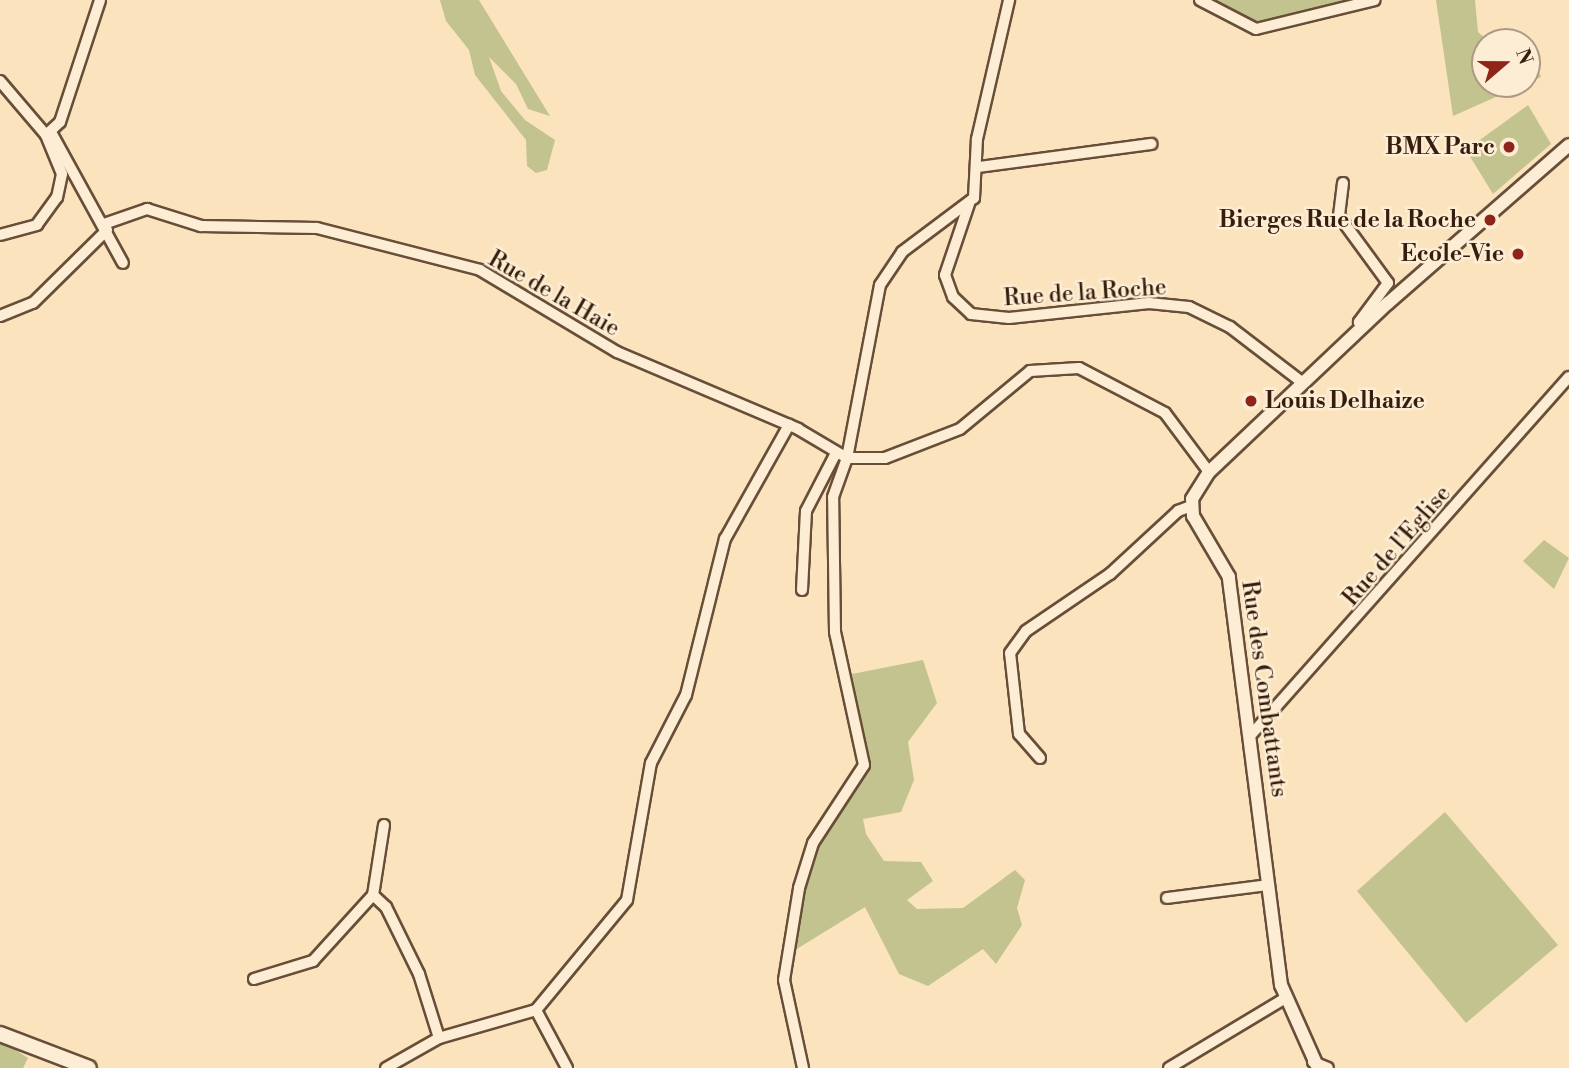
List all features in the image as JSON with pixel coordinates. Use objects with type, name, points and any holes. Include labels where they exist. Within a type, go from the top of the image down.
[{"type":"main road","points":[[0,1034],[89,1068]]},
{"type":"street","points":[[0,235],[37,225],[57,197],[60,163],[49,134],[100,0]]},
{"type":"street","points":[[803,1068],[784,981],[799,888],[813,843],[864,765],[834,613],[831,506],[847,458],[880,285],[902,252],[969,204],[979,167],[979,128],[1009,0]]},
{"type":"street","points":[[1200,0],[1255,29],[1375,0]]},
{"type":"street","points":[[0,81],[49,134],[105,227],[123,263]]},
{"type":"street","points":[[979,167],[1151,144]]},
{"type":"street","points":[[1040,758],[1019,734],[1010,653],[1026,631],[1121,566],[1178,511],[1191,506],[1209,472],[1362,328],[1569,145]]},
{"type":"street","points":[[1343,183],[1339,216],[1388,283],[1359,322],[1362,328]]},
{"type":"street","name":"Rue de la Roche","points":[[969,204],[944,275],[953,297],[971,314],[1009,318],[1149,303],[1189,307],[1230,327],[1303,383]]},
{"type":"street","name":"Rue de la Haie","points":[[105,227],[147,209],[201,226],[317,228],[480,270],[617,352],[789,425],[847,458]]},
{"type":"street","points":[[0,316],[33,303],[105,227]]},
{"type":"street","points":[[847,458],[885,458],[950,434],[1020,375],[1062,365],[1165,413],[1209,472]]},
{"type":"street","name":"Rue de l'Eglise","points":[[1250,736],[1567,382]]},
{"type":"street","points":[[386,1068],[439,1038],[536,1010],[627,900],[649,770],[686,695],[725,539],[789,425]]},
{"type":"street","points":[[802,590],[806,511],[836,453]]},
{"type":"street","name":"Rue des Combattants","points":[[1191,506],[1229,577],[1284,999],[1316,1065]]},
{"type":"street","points":[[254,979],[313,961],[373,895],[384,825]]},
{"type":"street","points":[[1167,898],[1268,884]]},
{"type":"street","points":[[373,895],[386,907],[419,974],[439,1038]]},
{"type":"street","points":[[1169,1068],[1252,1023],[1284,999]]},
{"type":"street","points":[[536,1010],[567,1068]]},
{"type":"street","points":[[1316,1065],[1328,1068]]},
{"type":"green space","points":[[440,0],[479,0],[550,116],[528,109],[516,84],[489,57],[501,91],[525,120],[555,140],[547,170],[536,173],[527,166],[526,140],[475,75],[469,50],[446,21]]},
{"type":"green space","points":[[1203,0],[1367,0],[1248,29]]},
{"type":"green space","points":[[1436,0],[1475,0],[1478,28],[1471,28],[1471,98],[1494,98],[1453,116]]},
{"type":"green space","name":"BMX Parc","points":[[1528,105],[1551,144],[1493,194],[1466,150]]},
{"type":"green space","points":[[1544,540],[1569,558],[1554,589],[1523,561]]},
{"type":"green space","points":[[923,660],[937,703],[908,742],[914,780],[901,812],[863,819],[866,834],[884,861],[921,862],[933,881],[907,900],[917,909],[963,908],[1015,870],[1025,880],[1017,908],[1022,925],[996,964],[983,949],[928,986],[899,974],[865,907],[795,950],[804,866],[868,764],[852,674]]},
{"type":"green space","points":[[1445,812],[1558,945],[1466,1023],[1357,891]]},
{"type":"green space","points":[[0,1040],[28,1058],[23,1068],[0,1068]]},
{"type":"place","name":"BMX Parc","points":[[1509,147]]},
{"type":"place","name":"Bierges Rue de la Roche","points":[[1490,220]]},
{"type":"place","name":"Ecole-Vie","points":[[1518,254]]},
{"type":"place","name":"Louis Delhaize","points":[[1251,401]]}]
